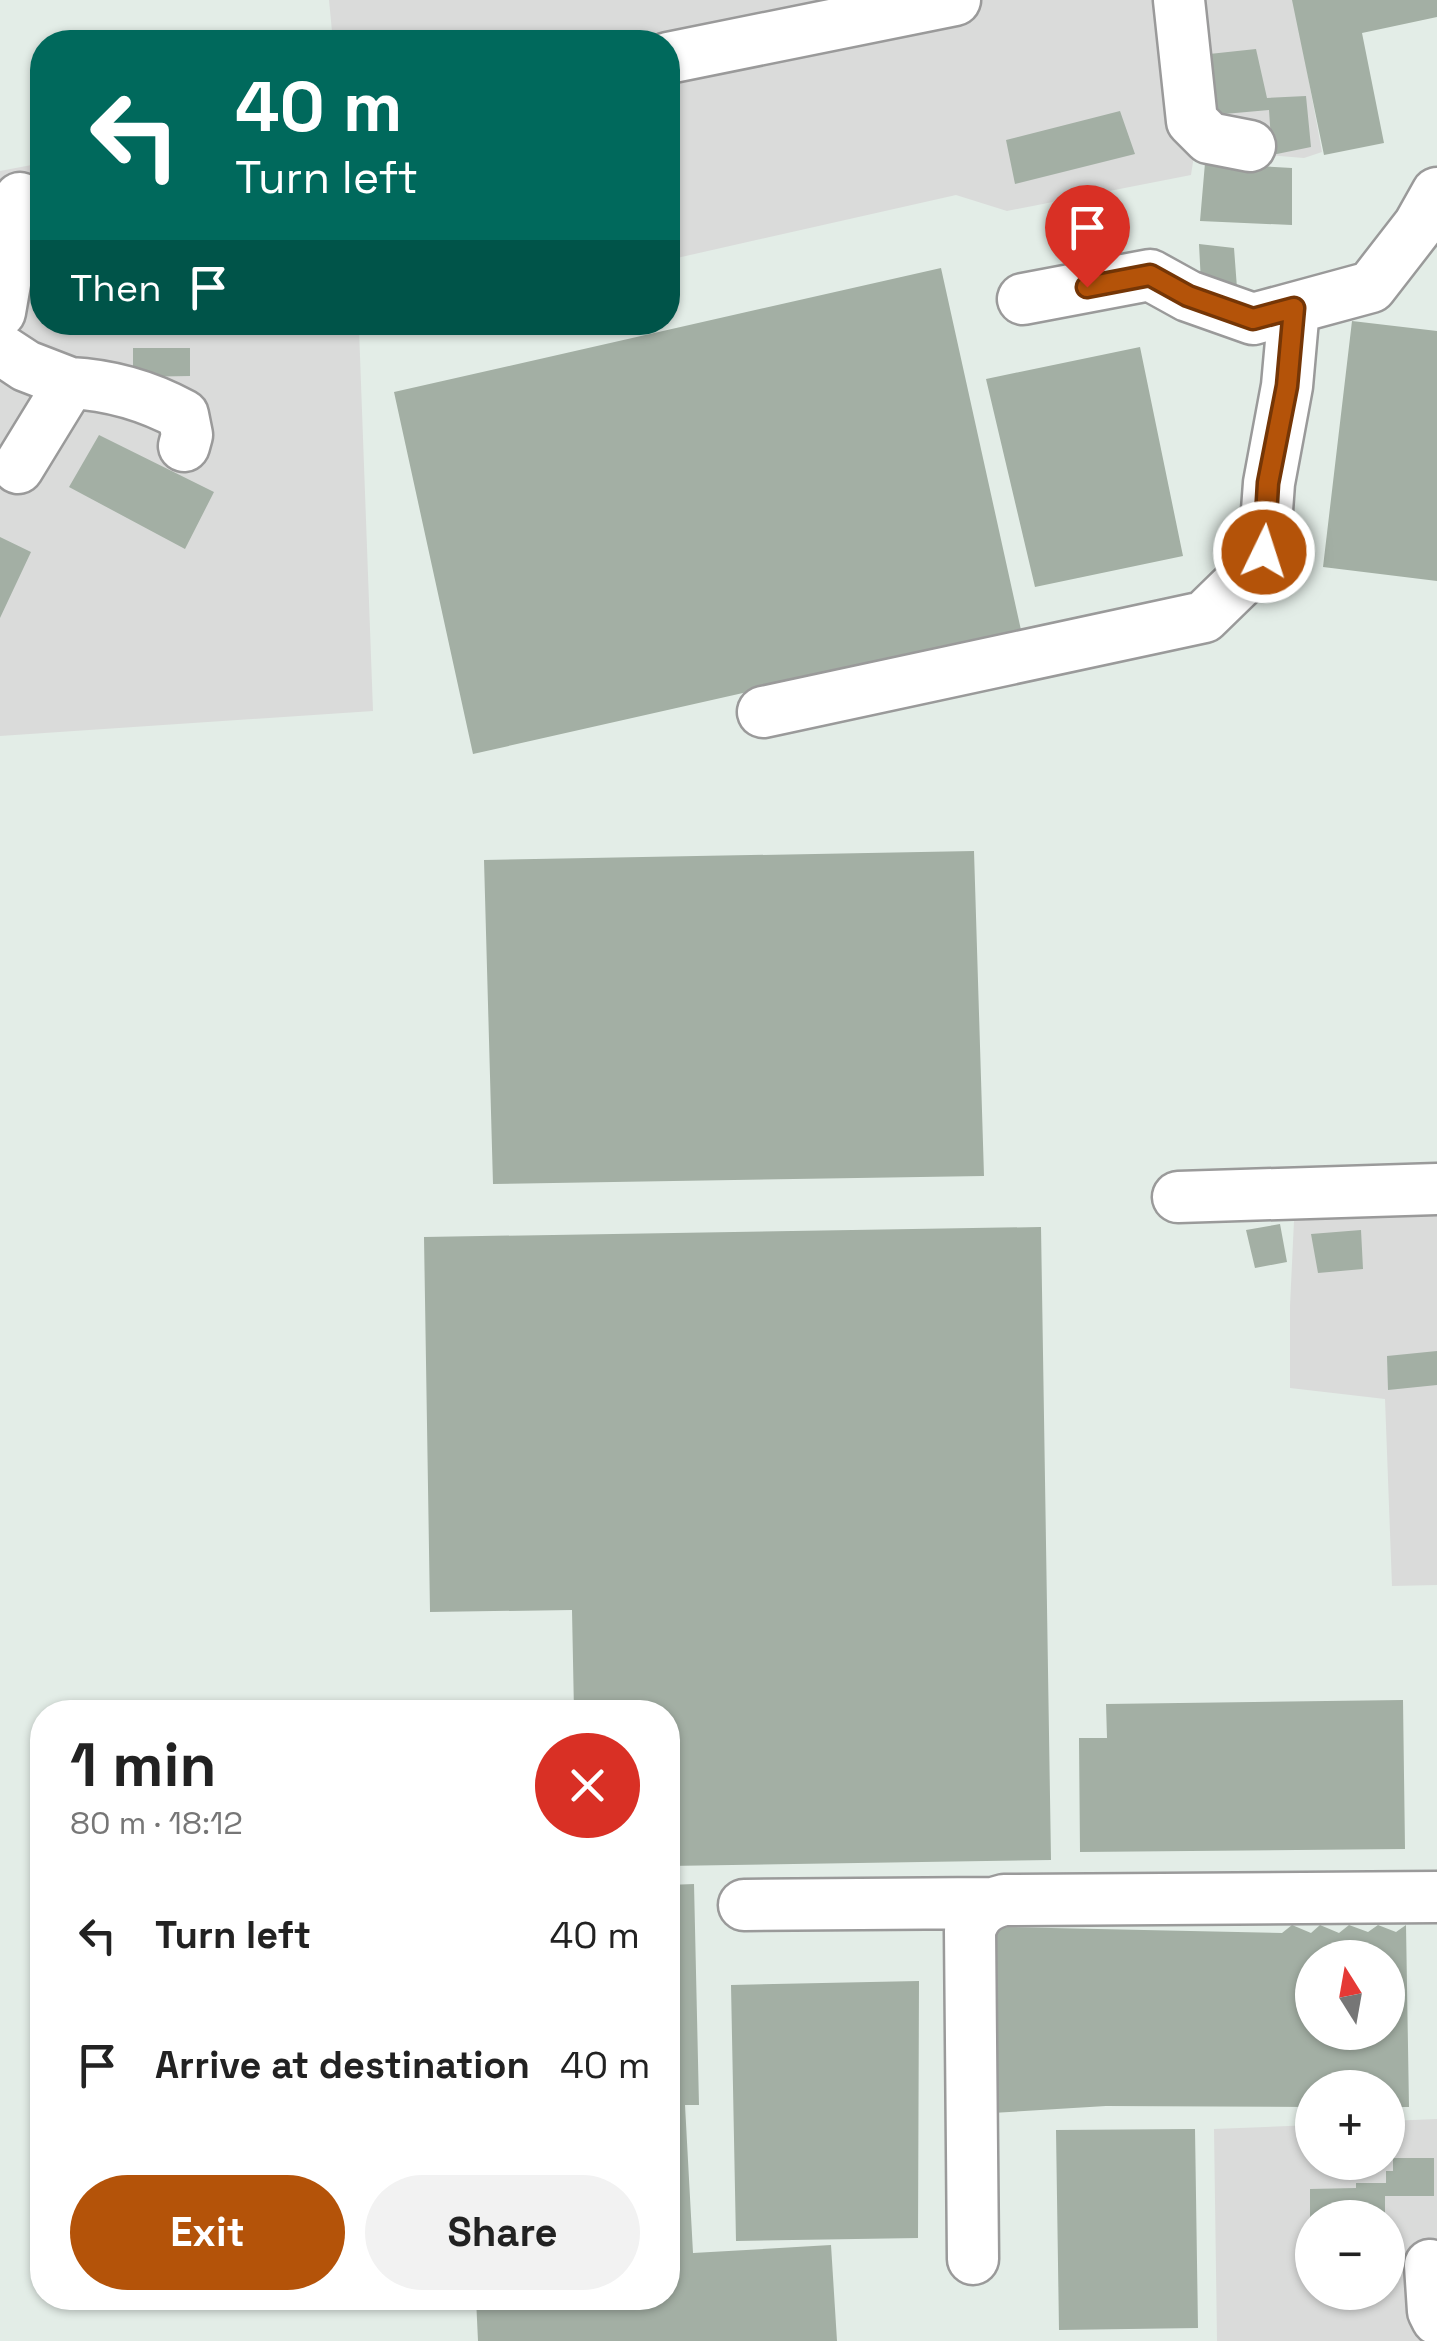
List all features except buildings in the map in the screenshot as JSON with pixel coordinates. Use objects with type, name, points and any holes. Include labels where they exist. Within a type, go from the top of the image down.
[{"type":"street","points":[[680,54],[805,14],[955,0]]},
{"type":"street","points":[[1178,0],[1192,121],[1209,138],[1250,146]]},
{"type":"street","points":[[1023,299],[1150,275],[1188,296],[1253,319],[1371,287],[1419,225],[1437,193]]},
{"type":"street","points":[[0,312],[21,198]]},
{"type":"street","points":[[763,712],[1204,616],[1242,580],[1264,552],[1268,483],[1287,386],[1294,308]]},
{"type":"street","points":[[0,350],[26,366],[70,383],[94,384],[157,401],[183,415],[187,435],[184,446]]},
{"type":"street","points":[[18,468],[70,383]]},
{"type":"street","points":[[1178,1197],[1437,1189]]},
{"type":"street","points":[[744,1905],[1437,1896]]},
{"type":"street","points":[[972,2259],[970,1931],[977,1915],[991,1903]]},
{"type":"street","points":[[1430,2265],[1432,2311],[1437,2319]]},
{"type":"shaded area","points":[[329,0],[1294,0],[1322,152],[1304,158],[1195,149],[1191,175],[1007,211],[956,195],[680,257],[680,30],[332,30]]},
{"type":"shaded area","points":[[30,165],[30,335],[359,335],[373,711],[0,736],[0,171]]},
{"type":"shaded area","points":[[1437,1173],[1437,1585],[1392,1586],[1385,1399],[1290,1388],[1296,1178]]},
{"type":"shaded area","points":[[1437,2119],[1437,2341],[1217,2341],[1214,2129],[1295,2126],[1295,2180],[1405,2180],[1405,2120]]},
{"type":"route","points":[[1087,287],[1150,275],[1188,296],[1253,319],[1294,308],[1287,386],[1268,483],[1264,552]]}]
